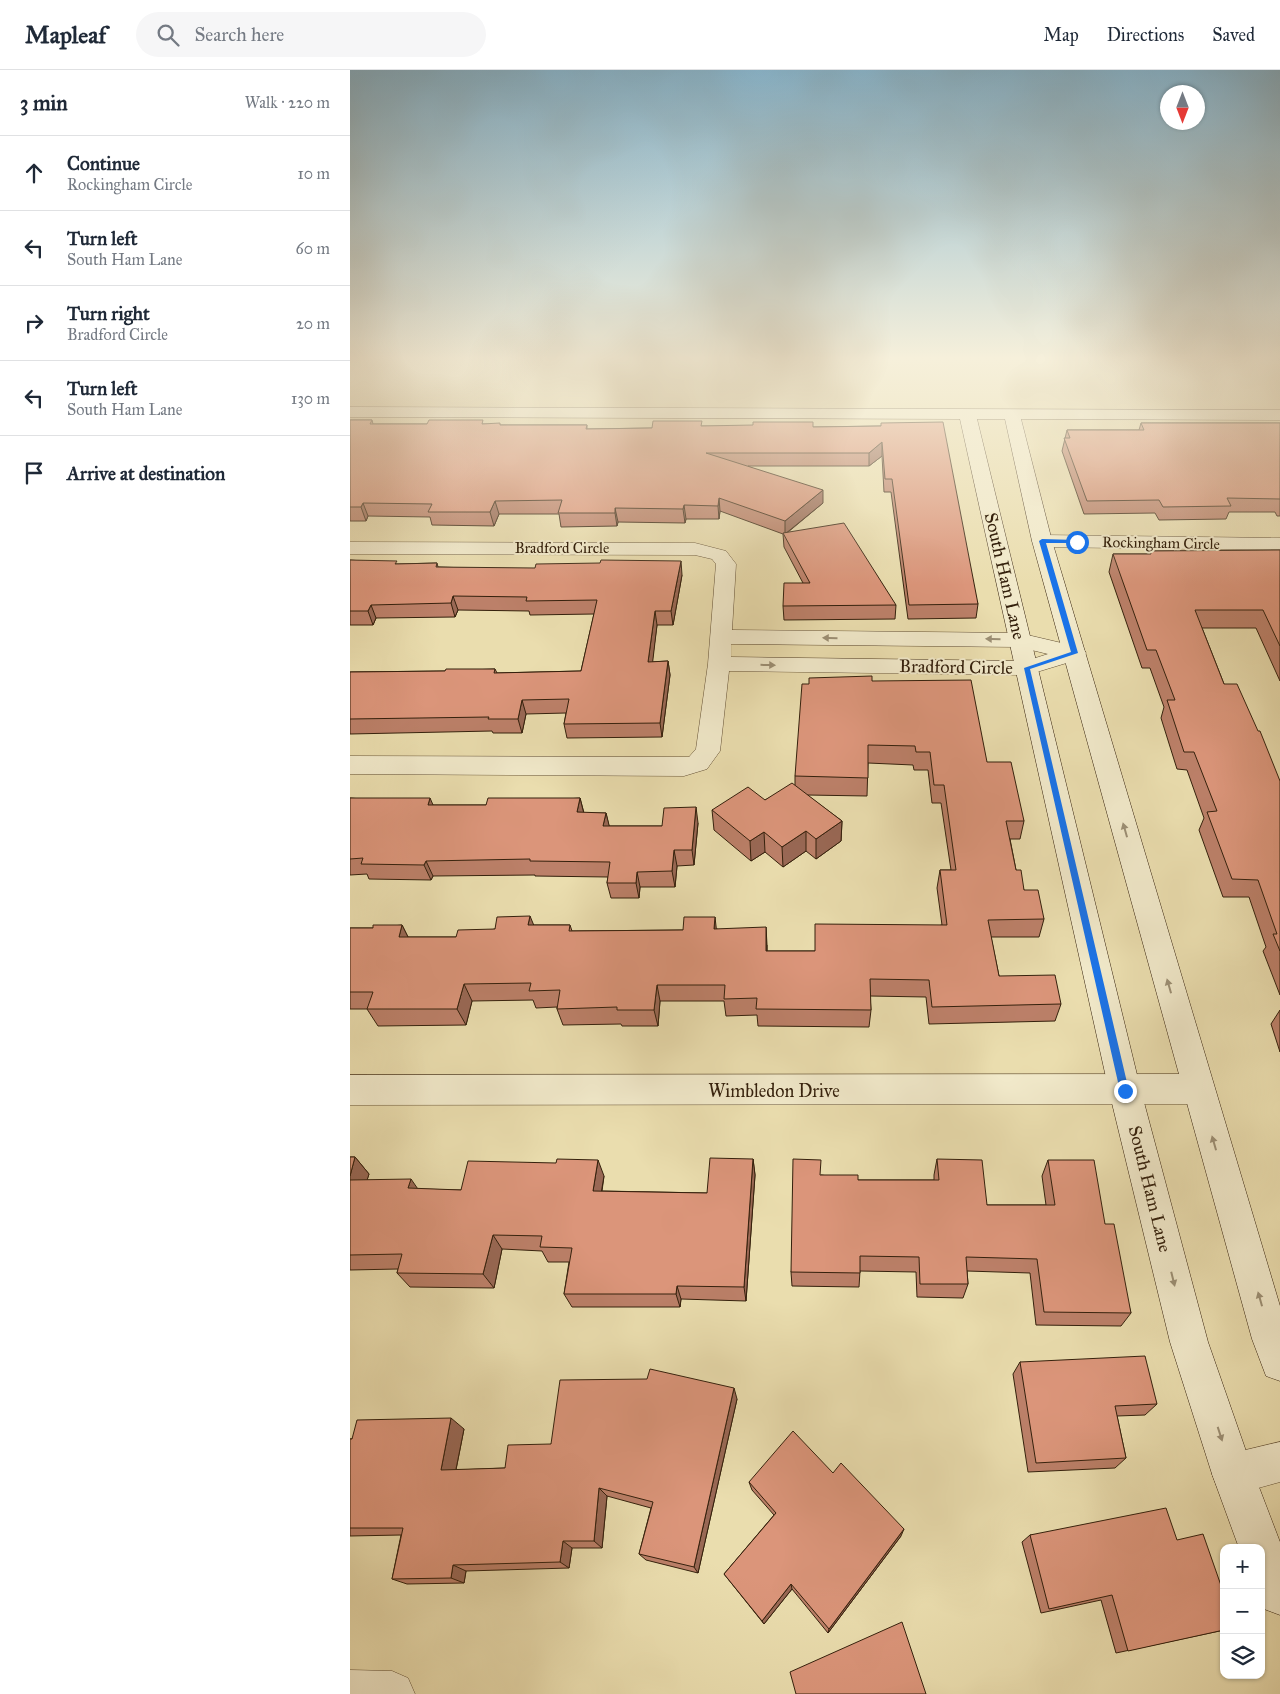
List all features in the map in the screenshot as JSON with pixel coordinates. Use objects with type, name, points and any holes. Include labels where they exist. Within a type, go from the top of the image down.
[{"type":"main road","name":"South Ham Lane","points":[[971,433],[1125,1091],[1189,1342],[1233,1474],[1259,1544]]},
{"type":"main road","points":[[1016,433],[1042,541],[1198,1089],[1271,1339],[1280,1362]]},
{"type":"main road","name":"Rockingham Circle","points":[[1042,541],[1280,544]]},
{"type":"main road","name":"Bradford Circle","points":[[350,548],[705,550],[719,555],[726,564],[719,664],[708,751],[698,762],[684,767],[350,765]]},
{"type":"main road","name":"Bradford Circle","points":[[721,637],[1019,640],[1075,653]]},
{"type":"main road","name":"Bradford Circle","points":[[719,664],[1027,668],[1075,653]]},
{"type":"main road","name":"Wimbledon Drive","points":[[350,1090],[1125,1091],[1198,1089]]},
{"type":"main road","points":[[1233,1474],[1280,1462]]},
{"type":"main road","name":"South Ham Lane","points":[[1265,1557],[1280,1593]]},
{"type":"main road","points":[[350,1694],[392,1694]]},
{"type":"building","points":[[350,433],[945,433],[978,604],[909,605],[892,479],[885,479],[882,442],[869,453],[706,453],[823,490],[785,521],[719,498],[718,506],[684,505],[683,509],[615,508],[615,513],[558,513],[562,500],[495,501],[490,512],[428,512],[432,504],[363,503],[361,507],[350,507]]},
{"type":"building","points":[[1068,433],[1280,433],[1280,499],[1227,498],[1231,506],[1163,507],[1159,500],[1087,501],[1064,438],[1070,438]]},
{"type":"building","points":[[844,523],[896,605],[783,606],[784,583],[810,583],[783,533]]},
{"type":"building","points":[[1280,550],[1280,646],[1263,610],[1195,610],[1224,684],[1237,684],[1258,731],[1260,731],[1280,781],[1280,951],[1273,934],[1277,934],[1258,880],[1232,879],[1207,812],[1217,811],[1194,752],[1184,752],[1167,700],[1175,700],[1156,650],[1147,650],[1113,554],[1151,554],[1150,551]]},
{"type":"building","points":[[350,560],[397,561],[395,564],[437,563],[436,567],[535,568],[536,564],[600,563],[601,560],[681,561],[671,611],[655,611],[648,662],[668,661],[660,723],[564,724],[569,699],[522,700],[518,719],[488,719],[489,717],[350,719],[350,672],[445,671],[446,669],[495,669],[494,673],[581,671],[597,600],[526,601],[527,597],[453,596],[451,603],[371,605],[368,611],[350,611]]},
{"type":"building","points":[[872,676],[872,681],[971,680],[987,762],[1011,762],[1024,821],[1006,821],[1016,870],[1021,870],[1024,890],[1038,890],[1044,919],[988,920],[999,976],[1055,975],[1061,1004],[932,1007],[929,980],[870,979],[871,1010],[756,1009],[757,998],[724,999],[725,985],[657,985],[654,1010],[617,1010],[617,1007],[557,1009],[560,990],[529,991],[531,983],[464,984],[457,1009],[367,1009],[373,992],[350,992],[350,928],[373,928],[373,925],[402,925],[399,937],[456,937],[458,930],[495,929],[497,917],[530,916],[528,925],[570,925],[569,931],[683,930],[684,917],[715,917],[714,929],[766,927],[766,951],[815,951],[815,924],[947,925],[940,870],[956,870],[944,785],[934,785],[930,752],[916,752],[915,746],[868,745],[868,778],[795,776],[802,684],[809,684],[809,678]]},
{"type":"building","points":[[792,783],[842,821],[816,839],[806,831],[782,847],[764,832],[750,841],[712,810],[748,787],[765,800]]},
{"type":"building","points":[[350,798],[430,798],[428,805],[486,805],[488,798],[580,798],[577,812],[606,813],[603,826],[662,826],[664,808],[696,807],[692,850],[674,850],[672,871],[637,872],[636,883],[607,883],[610,862],[530,861],[530,859],[426,861],[424,865],[361,864],[363,858],[350,859]]},
{"type":"building","points":[[350,1157],[355,1157],[350,1176]]},
{"type":"building","points":[[710,1158],[753,1159],[744,1287],[677,1286],[676,1294],[564,1294],[572,1248],[540,1247],[542,1236],[493,1235],[483,1274],[397,1273],[402,1254],[350,1255],[350,1180],[411,1179],[408,1188],[461,1190],[468,1161],[556,1163],[557,1159],[598,1160],[593,1191],[707,1193]]},
{"type":"building","points":[[793,1159],[821,1160],[820,1175],[858,1175],[858,1180],[939,1180],[937,1159],[982,1160],[987,1205],[1055,1205],[1048,1160],[1094,1160],[1105,1224],[1114,1224],[1131,1313],[1044,1312],[1037,1259],[966,1257],[968,1284],[920,1284],[919,1257],[860,1256],[860,1273],[791,1272]]},
{"type":"building","points":[[1145,1356],[1157,1404],[1115,1406],[1126,1458],[1036,1463],[1020,1362]]},
{"type":"building","points":[[650,1369],[734,1388],[694,1567],[639,1554],[653,1502],[599,1488],[594,1541],[563,1541],[560,1562],[453,1565],[451,1578],[392,1579],[403,1528],[350,1528],[350,1439],[352,1439],[357,1420],[451,1418],[441,1470],[505,1468],[508,1445],[551,1444],[560,1380],[647,1379]]},
{"type":"building","points":[[793,1431],[833,1473],[841,1463],[904,1529],[829,1629],[791,1584],[762,1621],[724,1574],[776,1513],[749,1482]]},
{"type":"building","points":[[1166,1508],[1177,1540],[1203,1534],[1220,1583],[1220,1631],[1128,1651],[1112,1595],[1049,1609],[1030,1535]]},
{"type":"building","points":[[902,1622],[926,1694],[796,1694],[790,1672]]},
{"type":"route","points":[[1077,542],[1042,541],[1075,653],[1027,668],[1125,1091]]}]
